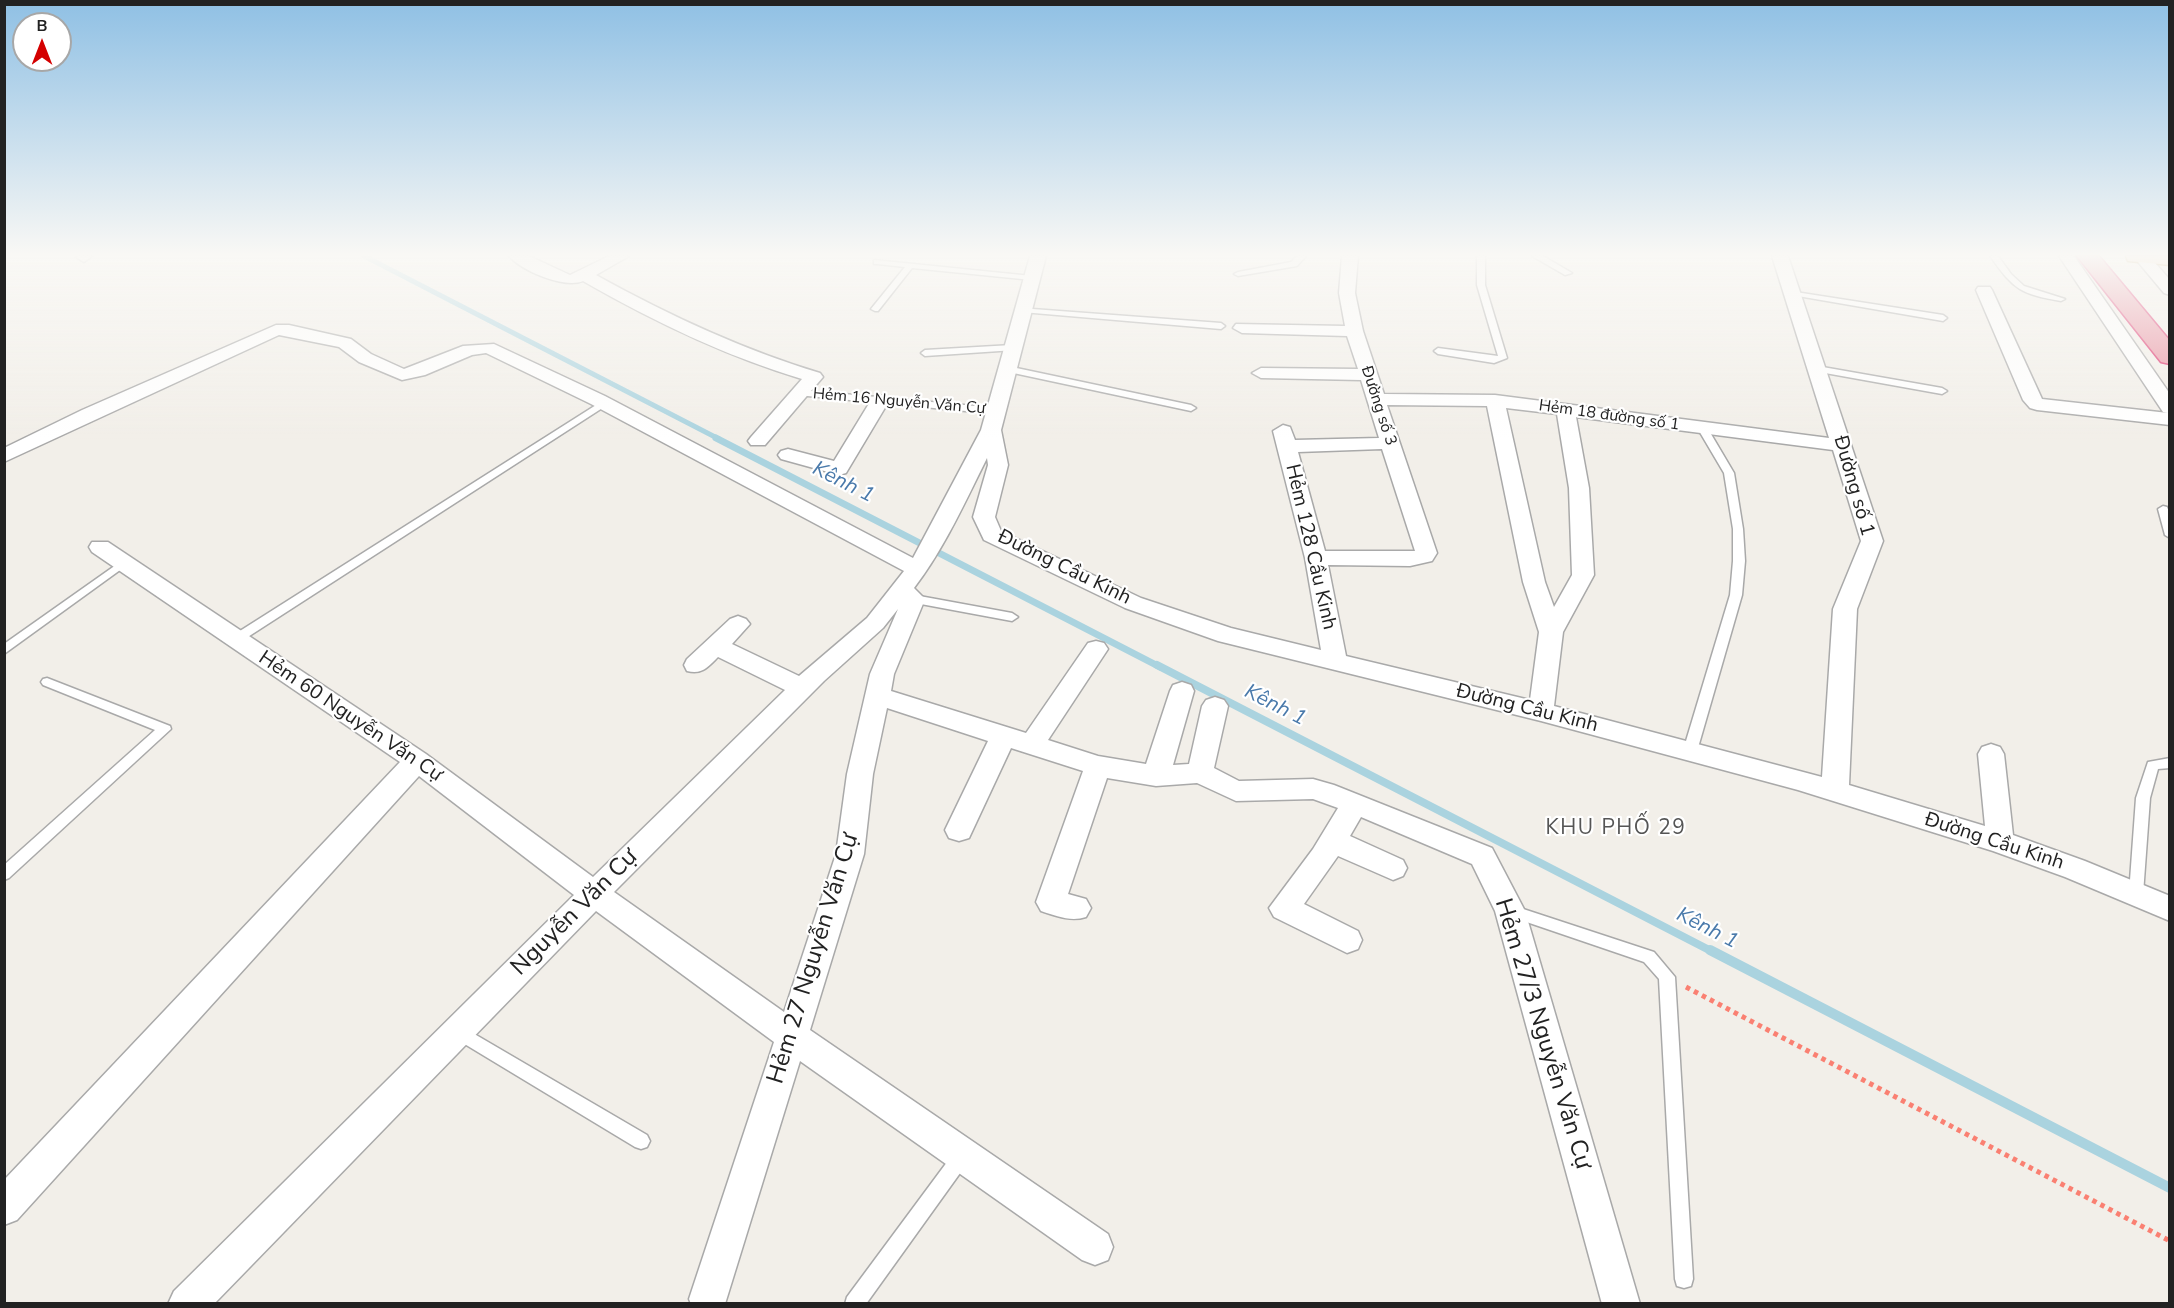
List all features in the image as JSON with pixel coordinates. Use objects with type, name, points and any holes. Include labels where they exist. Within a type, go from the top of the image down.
[{"type":"highway","points":[[2137,317],[2169,357]]},
{"type":"street","points":[[666,317],[782,368],[814,377],[758,441]]},
{"type":"street","points":[[994,421],[1020,317]]},
{"type":"street","name":"Đường số 3","points":[[1316,558],[1410,559],[1424,556],[1426,553],[1367,375],[1351,317]]},
{"type":"street","name":"Đường số 1","points":[[1800,317],[1872,541],[1845,609],[1835,791]]},
{"type":"street","points":[[1996,317],[2032,400],[2037,404],[2169,419]]},
{"type":"street","points":[[2107,317],[2169,408]]},
{"type":"street","points":[[1242,328],[1354,331]]},
{"type":"street","points":[[4,456],[88,414],[276,330],[289,330],[345,343],[365,358],[402,375],[419,371],[469,350],[488,348],[604,403],[910,586]]},
{"type":"street","points":[[1261,373],[1367,375]]},
{"type":"street","name":"Hẻm 18 đường số 1","points":[[1376,399],[1495,401],[1841,446]]},
{"type":"street","points":[[788,455],[839,469],[880,401]]},
{"type":"street","points":[[1495,401],[1534,582],[1551,632]]},
{"type":"street","points":[[1541,712],[1551,632],[1583,575],[1579,488],[1565,409]]},
{"type":"street","name":"Nguyễn Văn Cự","points":[[187,1304],[594,894],[802,688],[875,622],[910,586],[994,421]]},
{"type":"street","name":"Đường Cầu Kinh","points":[[994,421],[998,465],[984,517],[987,527],[997,538],[1133,603],[1226,635],[1541,712],[1835,791],[2000,842],[2169,909]]},
{"type":"street","name":"Hẻm 128 Cầu Kinh","points":[[1335,663],[1316,558],[1285,438],[1390,443]]},
{"type":"street","name":"Hẻm 60 Nguyễn Văn Cự","points":[[100,547],[417,761],[594,894],[1095,1247]]},
{"type":"street","name":"Hẻm 27 Nguyễn Văn Cự","points":[[708,1299],[850,855],[860,774],[882,675],[910,586]]},
{"type":"street","points":[[696,665],[738,624]]},
{"type":"street","points":[[716,646],[802,688]]},
{"type":"street","points":[[1033,743],[1095,649]]},
{"type":"street","points":[[1156,776],[1182,691]]},
{"type":"street","points":[[879,696],[1033,743],[1098,766],[1156,776],[1200,773],[1215,706]]},
{"type":"street","points":[[959,830],[1004,735]]},
{"type":"street","points":[[1991,754],[2000,842]]},
{"type":"street","points":[[4,1207],[417,761]]},
{"type":"street","points":[[1076,908],[1051,902],[1098,766]]},
{"type":"street","name":"Hẻm 27/3 Nguyễn Văn Cự","points":[[1200,773],[1236,791],[1313,789],[1355,803],[1482,856],[1510,911],[1621,1304]]},
{"type":"street","points":[[1347,940],[1284,908],[1332,841],[1355,803]]},
{"type":"street","points":[[1332,841],[1393,868]]},
{"type":"lane","points":[[1110,317],[1221,326]]},
{"type":"lane","points":[[1438,351],[1494,360],[1503,358],[1491,317]]},
{"type":"lane","points":[[1937,317],[1943,318]]},
{"type":"lane","points":[[925,353],[1012,348]]},
{"type":"lane","points":[[1007,369],[1191,408]]},
{"type":"lane","points":[[1817,369],[1942,391]]},
{"type":"lane","name":"Hẻm 16 Nguyễn Văn Cự","points":[[800,393],[880,401],[994,421]]},
{"type":"lane","points":[[236,639],[604,403]]},
{"type":"lane","points":[[1690,751],[1736,595],[1739,561],[1738,529],[1729,473],[1703,429]]},
{"type":"lane","points":[[2163,509],[2169,535]]},
{"type":"lane","points":[[4,650],[123,563]]},
{"type":"lane","points":[[910,586],[1012,617]]},
{"type":"lane","points":[[4,874],[165,729],[46,682]]},
{"type":"lane","points":[[2136,894],[2143,798],[2152,765],[2169,763]]},
{"type":"lane","points":[[1510,911],[1648,957],[1667,977],[1684,1279]]},
{"type":"lane","points":[[458,1031],[641,1141]]},
{"type":"lane","points":[[854,1304],[963,1155]]},
{"type":"path","points":[[1667,977],[1808,1047],[2015,1162],[2169,1241]]},
{"type":"waterway","name":"Kênh 1","points":[[482,317],[719,439]]},
{"type":"waterway","name":"Kênh 1","points":[[716,438],[1160,667]]},
{"type":"waterway","name":"Kênh 1","points":[[1157,665],[1713,952]]},
{"type":"waterway","name":"Kênh 1","points":[[1710,950],[2170,1188]]},
{"type":"district","name":"KHU PHỐ 29","points":[[1616,829]]}]
